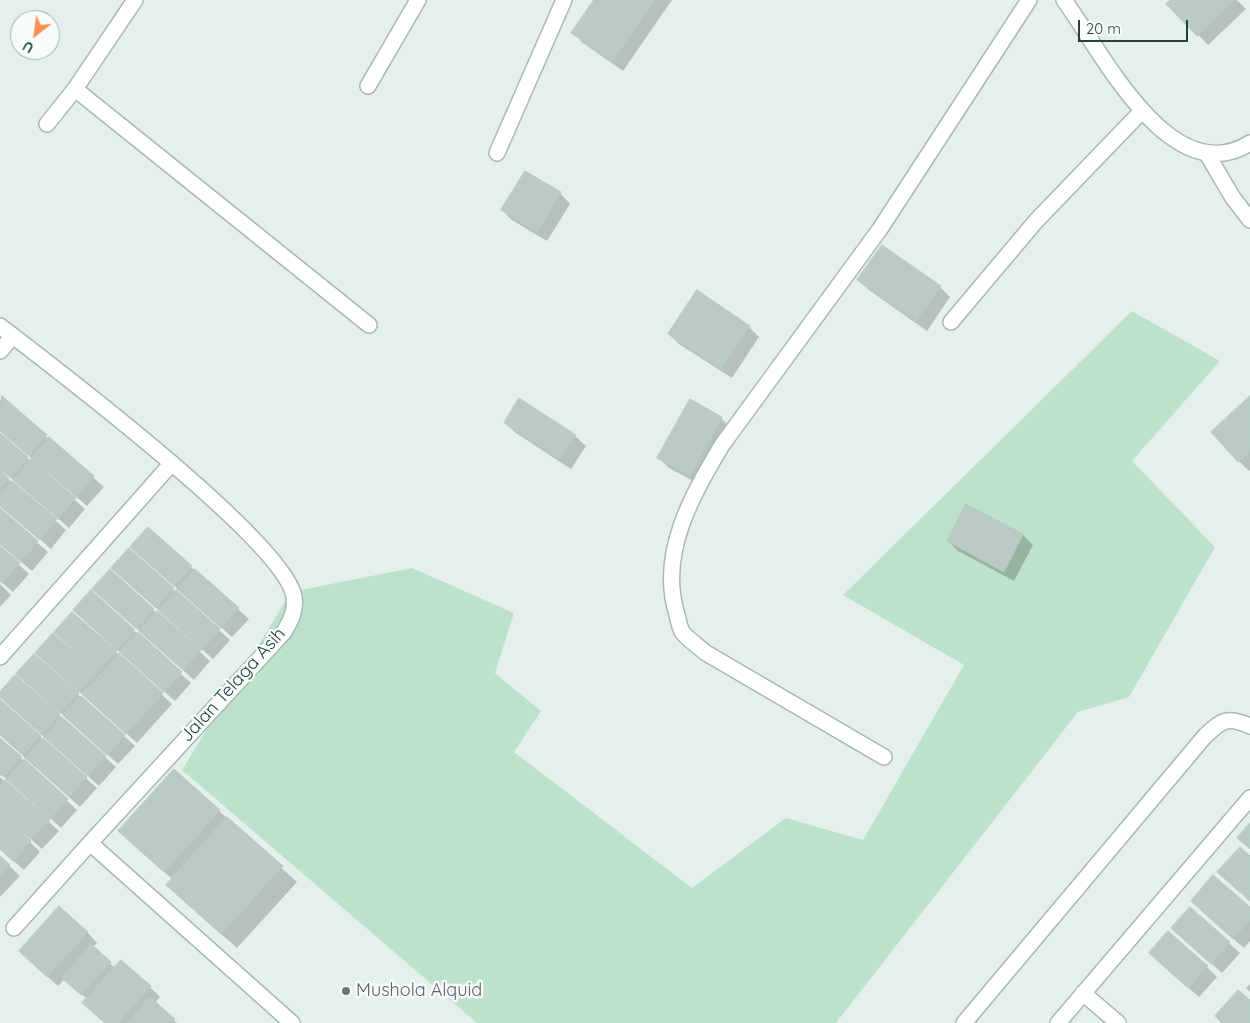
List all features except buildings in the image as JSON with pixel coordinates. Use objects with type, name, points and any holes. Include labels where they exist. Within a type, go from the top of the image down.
[{"type":"street","points":[[47,124],[75,89],[136,0]]},
{"type":"street","points":[[368,86],[418,0]]},
{"type":"street","points":[[497,153],[564,0]]},
{"type":"street","points":[[884,757],[706,653],[682,632],[671,594],[674,552],[684,515],[700,481],[722,445],[875,237],[1029,0]]},
{"type":"street","points":[[1064,0],[1141,112],[1172,138],[1207,154],[1239,150],[1250,143]]},
{"type":"street","points":[[75,89],[369,324]]},
{"type":"street","points":[[951,322],[1036,221],[1141,112]]},
{"type":"street","points":[[1207,154],[1233,198],[1250,220]]},
{"type":"street","name":"Jalan Telaga Asih","points":[[0,326],[172,463],[242,528],[285,576],[294,596],[294,614],[284,632],[14,928]]},
{"type":"street","points":[[0,352],[13,336]]},
{"type":"street","points":[[0,657],[172,463]]},
{"type":"street","points":[[964,1023],[1204,736],[1222,721],[1236,720],[1250,726]]},
{"type":"street","points":[[1058,1023],[1250,798]]},
{"type":"street","points":[[90,843],[292,1023]]},
{"type":"street","points":[[1084,994],[1118,1023]]},
{"type":"green space","points":[[1132,311],[1220,361],[1132,461],[1215,547],[1129,697],[1078,712],[836,1023],[477,1023],[182,770],[291,592],[412,568],[514,613],[495,673],[541,711],[514,752],[692,888],[786,818],[863,840],[964,665],[843,595]]},
{"type":"place","name":"Mushola Alquid","points":[[346,991]]}]
